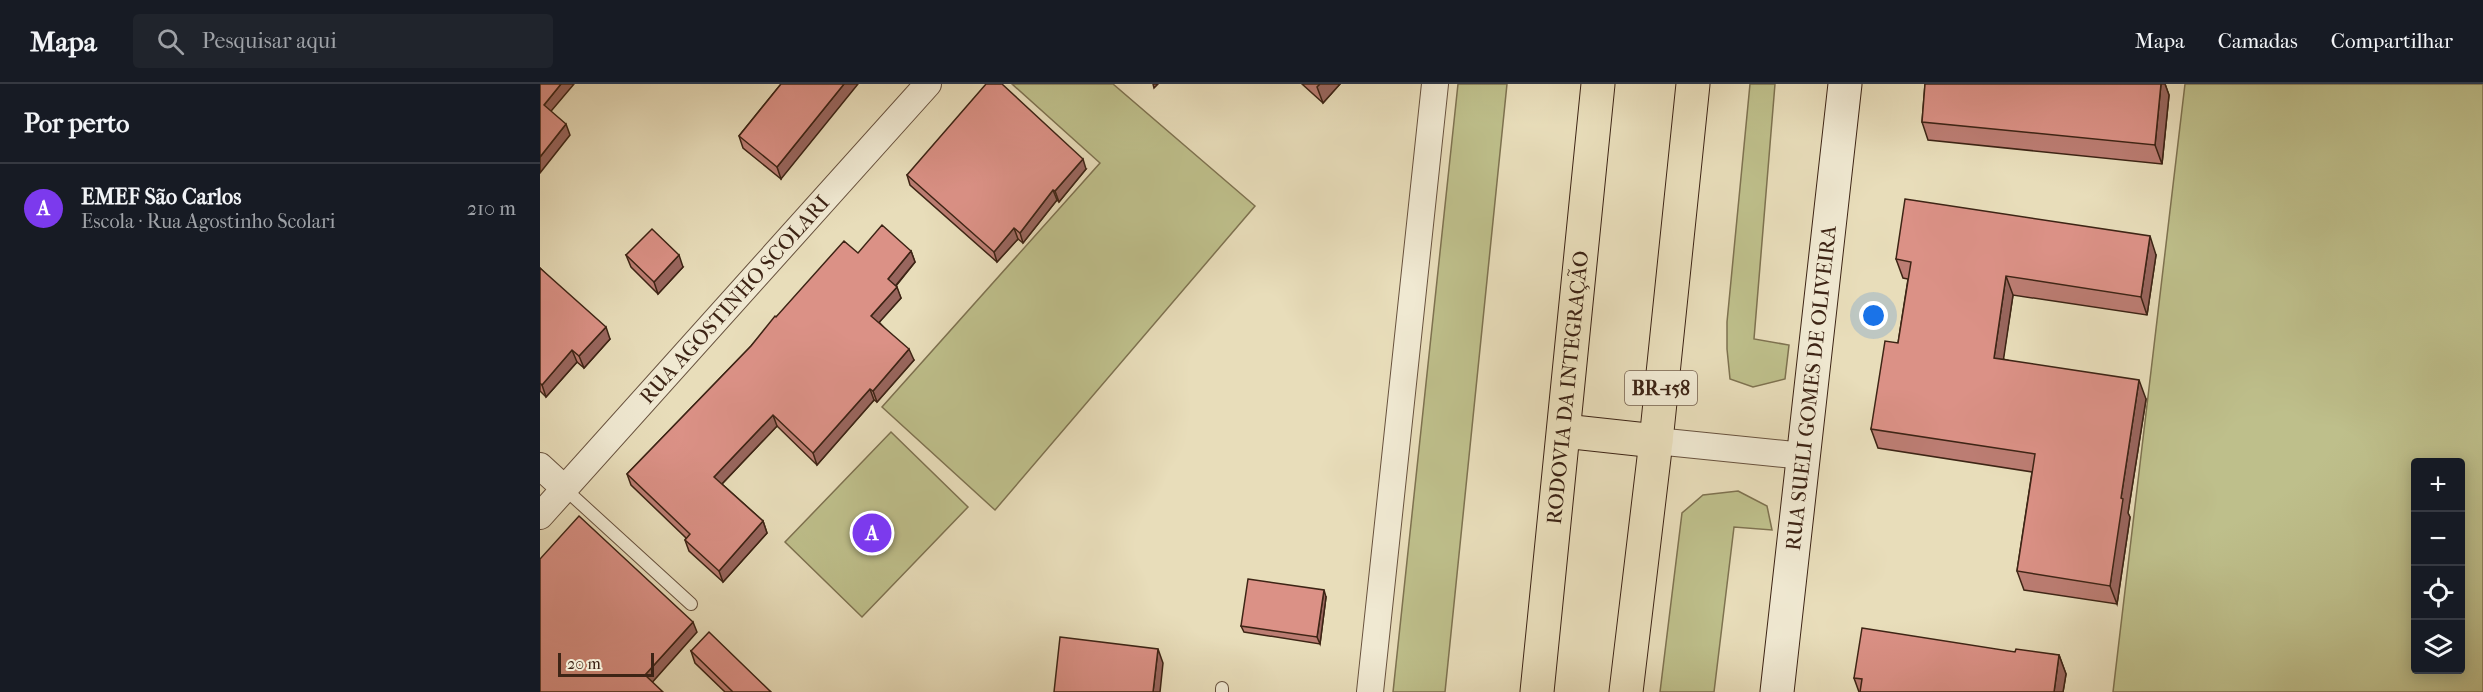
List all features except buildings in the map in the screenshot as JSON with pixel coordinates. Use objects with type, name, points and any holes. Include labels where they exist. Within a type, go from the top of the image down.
[{"type":"highway","name":"RODOVIA DA INTEGRAÇÃO","points":[[1537,692],[1598,84]]},
{"type":"highway","name":"BR-158","points":[[1626,692],[1656,441],[1693,84]]},
{"type":"highway","points":[[1564,431],[1656,441]]},
{"type":"street","name":"RUA AGOSTINHO SCOLARI","points":[[540,516],[928,84]]},
{"type":"street","points":[[1370,692],[1435,84]]},
{"type":"street","name":"RUA SUELI GOMES DE OLIVEIRA","points":[[1777,692],[1845,84]]},
{"type":"street","points":[[1656,441],[1804,456]]},
{"type":"street","points":[[540,466],[565,489]]},
{"type":"lane","points":[[565,489],[691,604]]},
{"type":"green space","points":[[1012,84],[1113,84],[1255,206],[995,510],[882,407],[1100,163]]},
{"type":"green space","points":[[1458,84],[1507,84],[1445,692],[1393,692]]},
{"type":"green space","points":[[1750,84],[1775,84],[1754,339],[1789,345],[1785,379],[1753,387],[1730,379],[1727,349],[1727,322]]},
{"type":"green space","points":[[2185,84],[2483,84],[2483,692],[2113,692]]},
{"type":"green space","points":[[891,432],[968,507],[862,617],[785,542]]},
{"type":"green space","points":[[1738,491],[1767,506],[1772,530],[1734,527],[1714,692],[1660,692],[1682,513],[1703,495]]},
{"type":"place","name":"EMEF São Carlos","points":[[872,533]]}]
